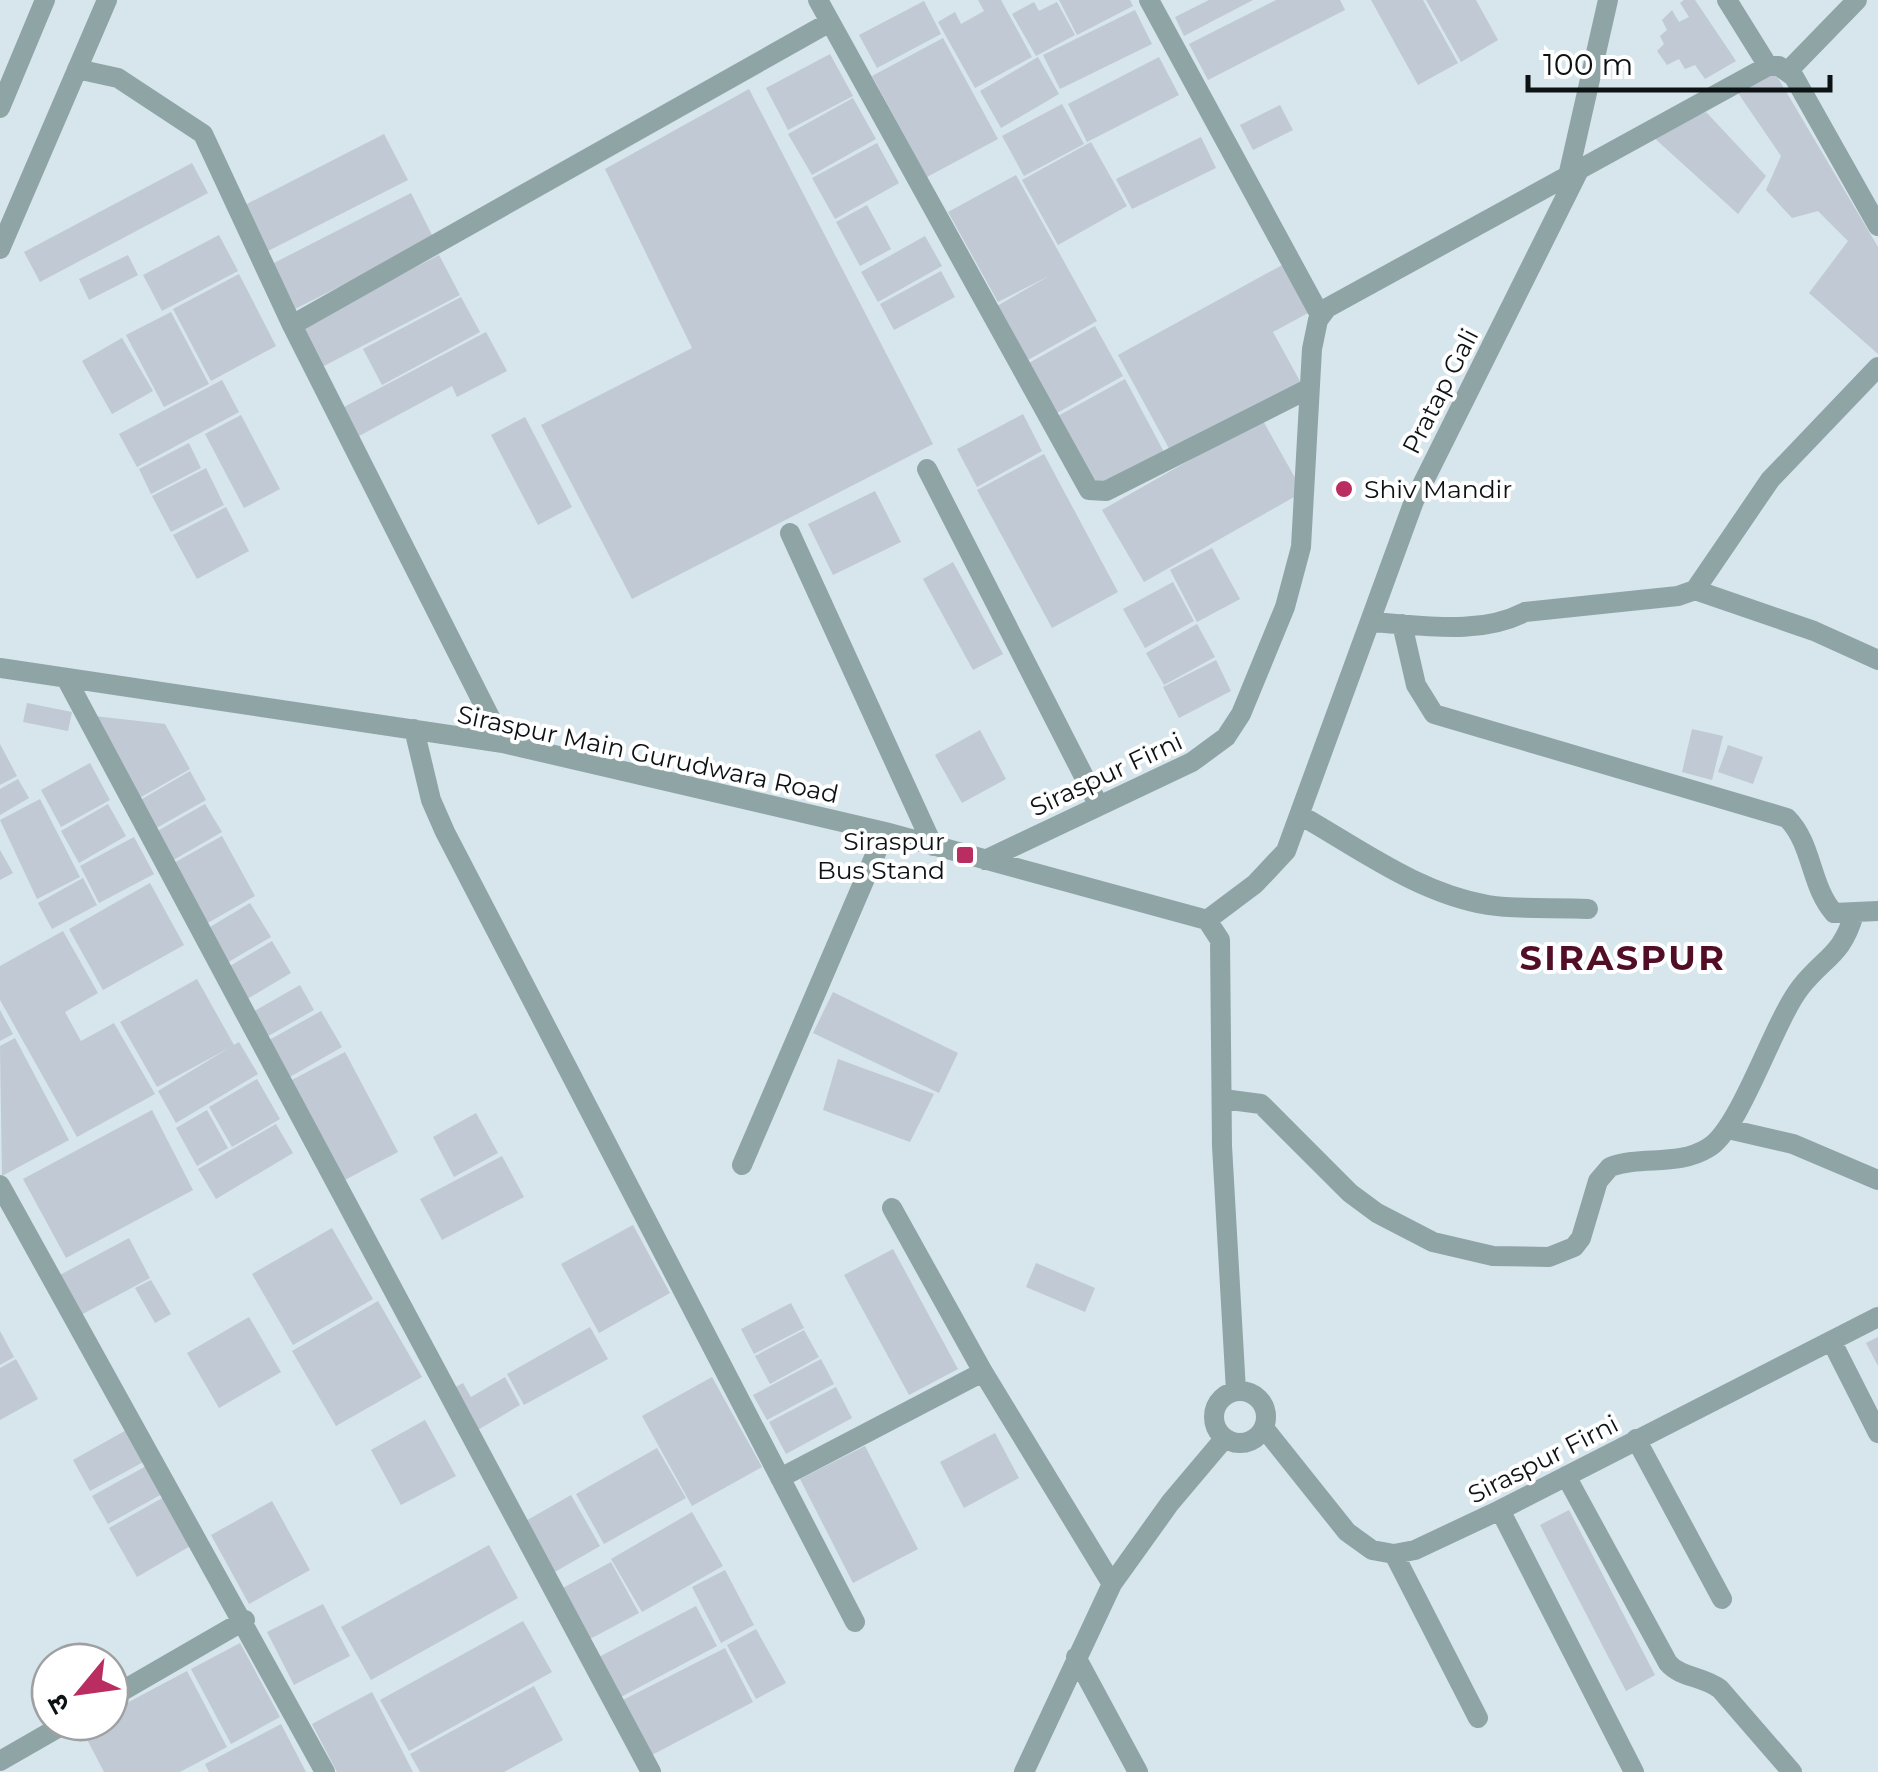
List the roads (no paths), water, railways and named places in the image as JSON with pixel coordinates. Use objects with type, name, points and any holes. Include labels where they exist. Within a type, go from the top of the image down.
[{"type":"street","points":[[0,108],[45,0]]},
{"type":"street","points":[[0,249],[106,0]]},
{"type":"street","points":[[818,0],[1090,490],[1106,491],[1308,389]]},
{"type":"street","points":[[1149,0],[1320,315],[1575,169],[1778,68],[1857,0]]},
{"type":"street","points":[[1575,169],[1608,0]]},
{"type":"street","points":[[1727,0],[1778,68],[1878,226]]},
{"type":"street","points":[[292,324],[830,22]]},
{"type":"street","points":[[77,69],[118,78],[202,134],[292,324],[502,743]]},
{"type":"street","name":"Pratap Gali","points":[[1207,920],[1272,869],[1286,851],[1414,501],[1575,169]]},
{"type":"street","name":"Siraspur Firni","points":[[986,860],[1206,754],[1226,737],[1254,689],[1301,547],[1308,389],[1320,315]]},
{"type":"street","points":[[1695,590],[1770,480],[1878,367]]},
{"type":"street","points":[[927,469],[1099,806]]},
{"type":"street","points":[[790,533],[933,846]]},
{"type":"street","points":[[1371,622],[1502,624],[1525,612],[1695,590],[1814,631],[1878,660]]},
{"type":"street","points":[[1402,624],[1416,685],[1434,714],[1787,818],[1802,840],[1834,913],[1878,911]]},
{"type":"street","name":"Siraspur Main Gurudwara Road","points":[[0,668],[502,743],[885,832],[986,860]]},
{"type":"street","points":[[67,680],[651,1772]]},
{"type":"street","points":[[414,729],[432,800],[445,832],[855,1622]]},
{"type":"street","points":[[1300,815],[1394,870],[1458,897],[1504,907],[1588,908]]},
{"type":"street","points":[[742,1165],[885,832]]},
{"type":"street","points":[[986,860],[1207,920],[1220,940],[1236,1391]]},
{"type":"street","points":[[1223,1100],[1261,1104],[1350,1192],[1406,1230],[1465,1251],[1524,1260],[1550,1257],[1574,1247],[1581,1238],[1598,1182],[1610,1167],[1689,1157],[1717,1142],[1728,1129],[1797,993],[1841,949],[1854,914]]},
{"type":"street","points":[[1728,1129],[1793,1144],[1878,1180]]},
{"type":"street","points":[[0,1184],[245,1620],[325,1772]]},
{"type":"street","points":[[892,1208],[983,1372],[1112,1584]]},
{"type":"street","name":"Siraspur Firni","points":[[1394,1554],[1416,1550],[1500,1510],[1878,1317]]},
{"type":"street","points":[[1832,1342],[1878,1433]]},
{"type":"street","points":[[780,1478],[983,1372]]},
{"type":"street","points":[[1236,1391],[1261,1401],[1264,1428],[1347,1532],[1372,1550],[1394,1554],[1478,1718]]},
{"type":"street","points":[[1236,1391],[1218,1401],[1214,1411],[1217,1431],[1224,1439],[1242,1444],[1264,1428]]},
{"type":"street","points":[[1030,1768],[1076,1657],[1112,1584],[1170,1502],[1224,1439]]},
{"type":"street","points":[[1636,1439],[1722,1599]]},
{"type":"street","points":[[1566,1476],[1668,1662],[1675,1670],[1707,1679],[1720,1689],[1792,1772]]},
{"type":"street","points":[[1500,1510],[1634,1772]]},
{"type":"street","points":[[130,1686],[245,1620]]},
{"type":"street","points":[[1076,1657],[1138,1772]]},
{"type":"street","points":[[0,1761],[33,1742]]},
{"type":"place","name":"Shiv Mandir","points":[[1344,489]]},
{"type":"place","name":"Siraspur Bus Stand","points":[[965,855]]},
{"type":"district","name":"SIRASPUR","points":[[1623,958]]}]
